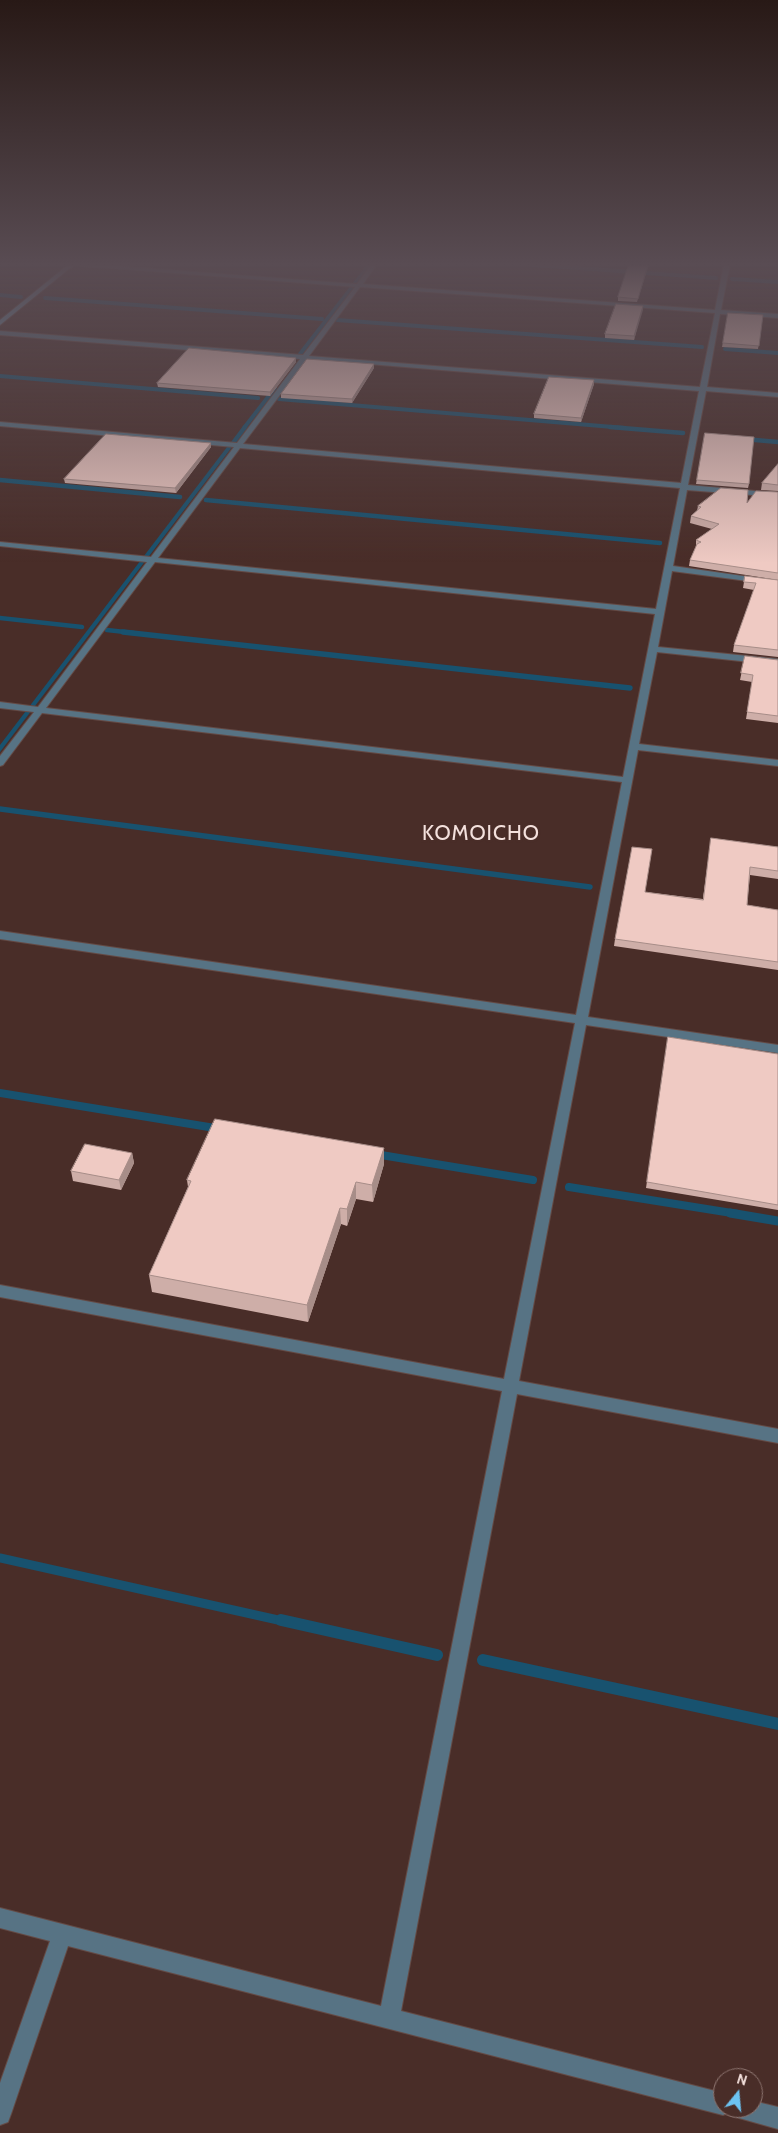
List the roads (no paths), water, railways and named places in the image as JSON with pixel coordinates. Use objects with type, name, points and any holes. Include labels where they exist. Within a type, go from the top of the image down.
[{"type":"street","points":[[0,763],[34,709],[239,446],[300,364]]},
{"type":"street","points":[[386,364],[778,394]]},
{"type":"street","points":[[389,2017],[708,364]]},
{"type":"street","points":[[0,424],[778,495]]},
{"type":"street","points":[[0,544],[659,612]]},
{"type":"street","points":[[668,568],[778,583]]},
{"type":"street","points":[[652,649],[778,662]]},
{"type":"street","points":[[0,705],[627,780]]},
{"type":"street","points":[[633,746],[778,763]]},
{"type":"street","points":[[0,935],[778,1049]]},
{"type":"street","points":[[0,1291],[778,1436]]},
{"type":"street","points":[[0,1918],[713,2101]]},
{"type":"street","points":[[0,2114],[62,1934]]},
{"type":"street","points":[[763,2114],[778,2118]]},
{"type":"water","points":[[227,447],[232,447],[0,752],[0,745]]},
{"type":"waterway","points":[[0,376],[258,398]]},
{"type":"waterway","points":[[244,428],[275,388]]},
{"type":"waterway","points":[[279,399],[625,428]]},
{"type":"waterway","points":[[233,443],[245,427]]},
{"type":"waterway","points":[[610,427],[683,433]]},
{"type":"waterway","points":[[744,439],[778,442]]},
{"type":"waterway","points":[[0,480],[180,497]]},
{"type":"waterway","points":[[206,500],[660,543]]},
{"type":"waterway","points":[[0,618],[82,627]]},
{"type":"waterway","points":[[107,630],[134,633]]},
{"type":"waterway","points":[[123,632],[630,688]]},
{"type":"waterway","points":[[0,809],[590,887]]},
{"type":"waterway","points":[[0,1093],[221,1129]]},
{"type":"waterway","points":[[375,1154],[533,1180]]},
{"type":"waterway","points":[[569,1187],[738,1214]]},
{"type":"waterway","points":[[730,1213],[778,1221]]},
{"type":"waterway","points":[[0,1558],[287,1622]]},
{"type":"waterway","points":[[281,1620],[437,1655]]},
{"type":"waterway","points":[[483,1660],[778,1724]]},
{"type":"district","name":"KOMOICHO","points":[[481,834]]}]
